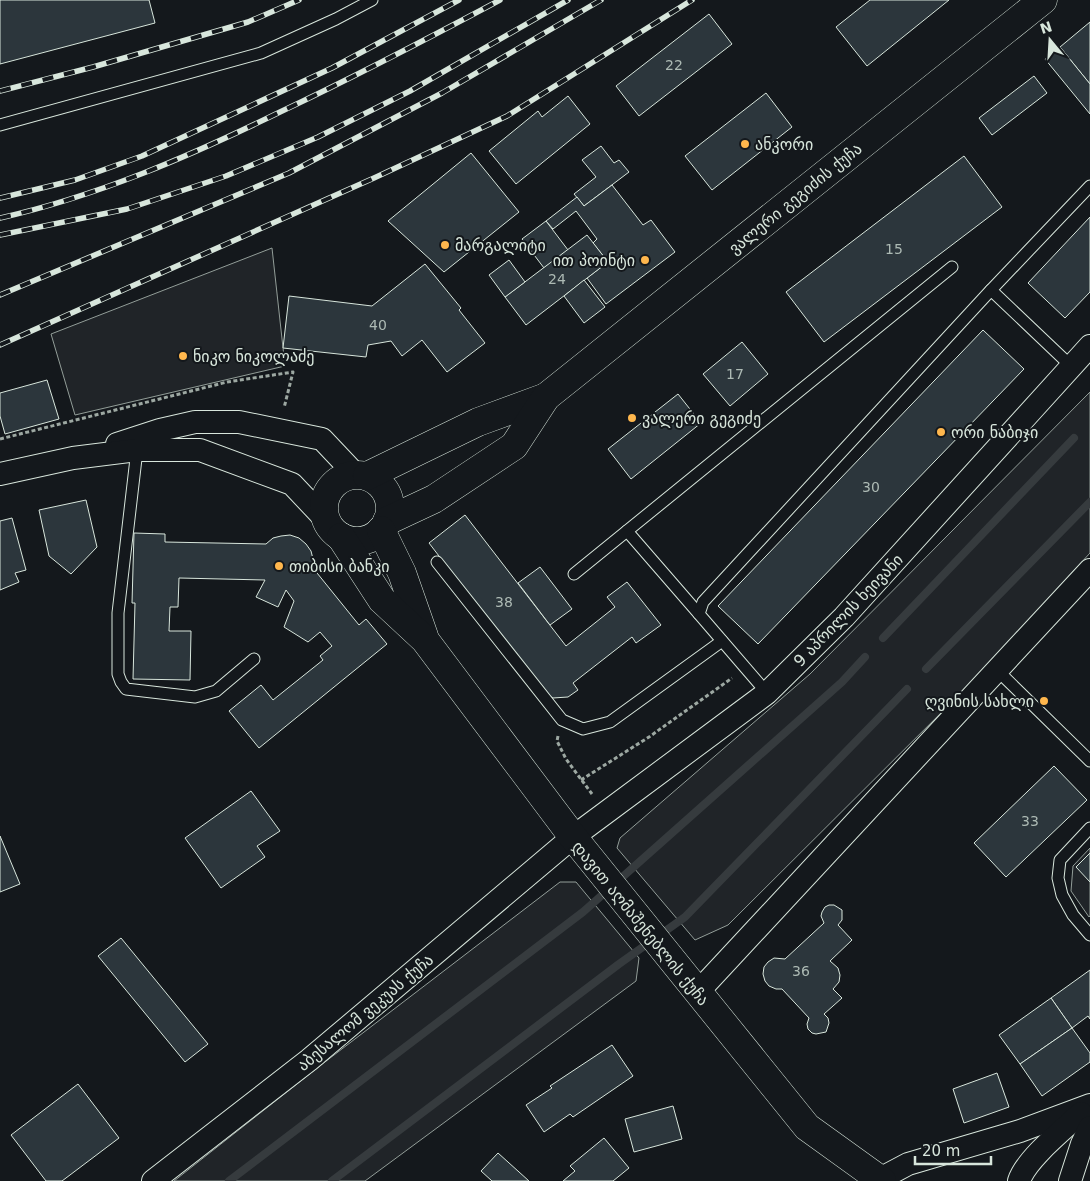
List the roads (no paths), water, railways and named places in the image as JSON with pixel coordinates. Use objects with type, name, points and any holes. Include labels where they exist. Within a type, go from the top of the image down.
[{"type":"street","name":"ვალერი გეგიძის ქუჩა","points":[[362,476],[478,422],[546,396],[1043,0]]},
{"type":"street","name":"9 აპრილის ხეივანი","points":[[572,837],[767,693],[844,617],[1090,346]]},
{"type":"street","name":"ვალერი გეგიძის ქუჩა","points":[[384,525],[434,499],[514,446],[546,396]]},
{"type":"street","name":"დავით აღმაშენებლის ქუჩა","points":[[73,458],[160,430],[195,422],[239,422],[322,439],[362,476]]},
{"type":"street","name":"დავით აღმაშენებლის ქუჩა","points":[[0,474],[73,458],[137,450],[200,450],[292,484],[334,528],[382,600],[425,640],[572,837],[807,1127],[878,1180]]},
{"type":"street","points":[[362,476],[377,481],[387,494],[390,510],[384,525],[372,537],[352,540],[334,528],[324,508],[326,496],[333,486],[343,478],[362,476]]},
{"type":"street","name":"დავით აღმაშენებლის ქუჩა","points":[[384,525],[425,640]]},
{"type":"street","points":[[690,983],[997,670],[1090,570]]},
{"type":"street","name":"აბესალომ ვეკუას ქუჩა","points":[[153,1181],[309,1060],[572,837]]},
{"type":"street","points":[[878,1180],[908,1164],[1020,1132],[1090,1105]]},
{"type":"street","points":[[1019,1181],[1022,1173],[1036,1157],[1090,1105]]},
{"type":"street","points":[[1070,1181],[1090,1127]]},
{"type":"lane","points":[[0,125],[261,53],[336,19],[372,0]]},
{"type":"lane","points":[[699,614],[703,602],[1090,186]]},
{"type":"lane","points":[[574,574],[952,267]]},
{"type":"lane","points":[[992,290],[1071,366]]},
{"type":"lane","points":[[137,450],[118,613],[118,674],[121,682],[126,689],[195,697],[216,691],[254,659]]},
{"type":"lane","points":[[627,531],[767,693]]},
{"type":"lane","points":[[437,562],[562,720],[583,729],[610,722],[722,641]]},
{"type":"lane","points":[[997,670],[1090,761]]},
{"type":"lane","points":[[1090,828],[1060,860],[1058,878],[1062,895],[1073,914],[1090,934]]},
{"type":"waterway","points":[[883,638],[1074,438]]},
{"type":"waterway","points":[[926,669],[1090,502]]},
{"type":"waterway","points":[[229,1181],[583,912],[842,682],[865,657]]},
{"type":"waterway","points":[[332,1181],[619,964],[685,917],[907,689]]},
{"type":"railway","points":[[0,91],[93,67],[248,22],[299,0]]},
{"type":"railway","points":[[0,198],[75,180],[142,156],[332,68],[459,0]]},
{"type":"railway","points":[[0,218],[72,198],[178,159],[335,85],[500,0]]},
{"type":"railway","points":[[0,235],[127,209],[226,176],[318,137],[410,91],[568,0]]},
{"type":"railway","points":[[0,295],[289,173],[442,93],[601,0]]},
{"type":"railway","points":[[0,345],[374,178],[507,116],[692,0]]},
{"type":"place","name":"ანკორი","points":[[745,144]]},
{"type":"place","name":"მარგალიტი","points":[[445,245]]},
{"type":"place","name":"ით პოინტი","points":[[645,260]]},
{"type":"place","name":"ნიკო ნიკოლაძე","points":[[183,356]]},
{"type":"place","name":"ვალერი გეგიძე","points":[[632,418]]},
{"type":"place","name":"ორი ნაბიჯი","points":[[941,432]]},
{"type":"place","name":"თიბისი ბანკი","points":[[279,566]]},
{"type":"place","name":"ღვინის სახლი","points":[[1044,701]]}]
